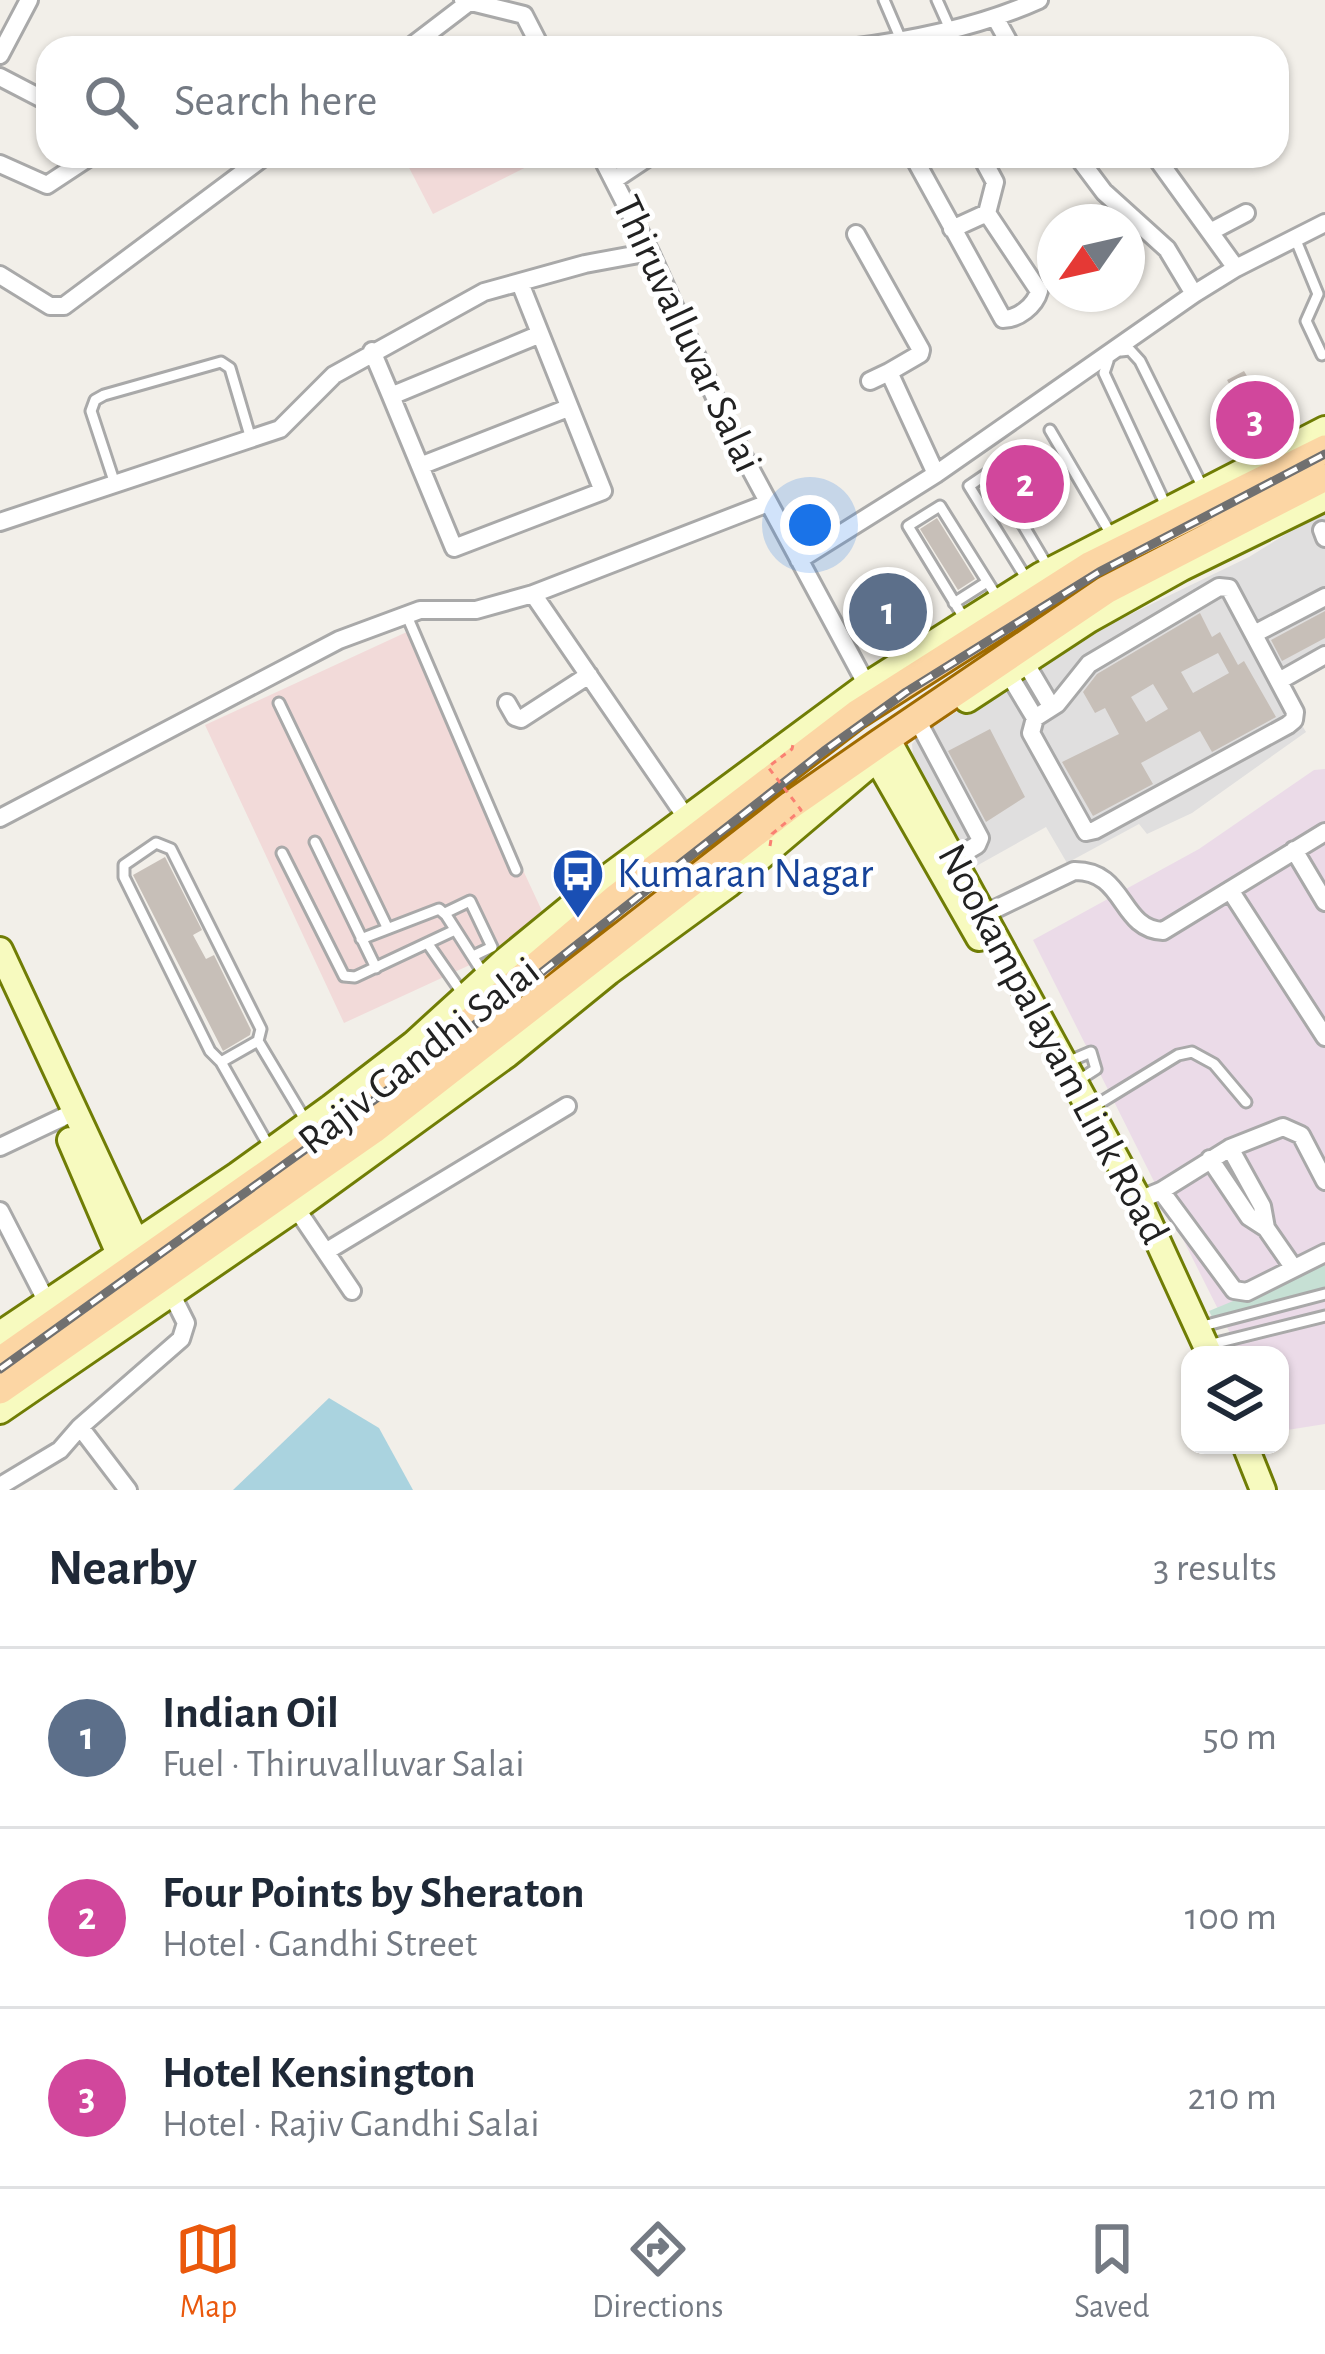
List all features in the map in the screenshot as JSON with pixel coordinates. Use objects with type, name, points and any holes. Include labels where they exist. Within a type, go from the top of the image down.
[{"type":"main road","name":"Rajiv Gandhi Salai","points":[[0,1390],[373,1130],[415,1081],[486,977],[615,899],[693,828],[872,693],[1091,565],[1325,448]]},
{"type":"main road","name":"Rajiv Gandhi Salai","points":[[0,1360],[52,1312],[415,1081],[790,806],[883,748],[1106,590],[1325,477]]},
{"type":"street","points":[[0,55],[29,0]]},
{"type":"street","points":[[930,36],[997,19],[1039,0]]},
{"type":"street","points":[[424,36],[465,2],[523,5],[536,36]]},
{"type":"street","points":[[997,19],[1006,36]]},
{"type":"street","points":[[0,77],[36,96]]},
{"type":"street","points":[[0,164],[47,184],[72,168]]},
{"type":"street","points":[[0,297],[6,278],[50,306],[64,306],[250,168]]},
{"type":"street","name":"Thiruvalluvar Salai","points":[[608,168],[730,431],[872,693]]},
{"type":"street","points":[[614,180],[632,168]]},
{"type":"street","points":[[919,168],[1003,319],[1011,319],[1037,300],[1040,291],[987,213],[995,182],[987,168]]},
{"type":"street","points":[[1086,168],[1104,192],[1166,249],[1194,294]]},
{"type":"street","points":[[1164,168],[1236,268]]},
{"type":"street","points":[[952,230],[987,213]]},
{"type":"street","points":[[1210,232],[1246,213]]},
{"type":"street","points":[[800,560],[936,474],[1194,294],[1325,223]]},
{"type":"street","points":[[856,234],[921,350],[870,381]]},
{"type":"street","points":[[0,522],[280,429],[334,375],[484,292],[650,252]]},
{"type":"street","points":[[372,351],[454,548],[603,491],[520,283]]},
{"type":"street","points":[[391,396],[538,335]]},
{"type":"street","points":[[890,372],[936,474]]},
{"type":"street","points":[[420,466],[568,408]]},
{"type":"street","points":[[533,594],[693,828],[794,740],[872,693],[960,613],[1325,429]]},
{"type":"street","points":[[0,1411],[296,1208],[507,1055],[728,885],[883,748],[922,729],[1182,568],[1325,498]]},
{"type":"street","points":[[0,818],[339,640],[428,608],[476,610],[533,594],[768,502]]},
{"type":"street","points":[[1016,668],[1034,718],[1031,733],[1086,832],[1294,720],[1294,712],[1229,588],[1219,587],[1088,664],[1057,704],[1034,718]]},
{"type":"street","points":[[1254,634],[1325,597]]},
{"type":"street","points":[[1279,682],[1325,656]]},
{"type":"street","points":[[1016,668],[1052,706]]},
{"type":"street","points":[[507,703],[521,719],[589,675]]},
{"type":"street","points":[[922,729],[980,838],[955,858]]},
{"type":"street","name":"Nookampalayam Link Road","points":[[883,748],[955,858],[1090,1109],[1150,1195],[1199,1344]]},
{"type":"street","name":"Nookampalayam Link Road","points":[[883,748],[1199,1344]]},
{"type":"street","points":[[985,914],[1074,872],[1100,874],[1140,925],[1163,931],[1325,832]]},
{"type":"street","points":[[1294,850],[1325,902]]},
{"type":"street","points":[[1230,890],[1325,1037]]},
{"type":"street","points":[[0,950],[128,1249]]},
{"type":"street","points":[[0,1334],[52,1312],[128,1249],[413,1044],[486,977]]},
{"type":"street","points":[[0,990],[67,1115]]},
{"type":"street","points":[[327,1252],[566,1106]]},
{"type":"street","points":[[0,1147],[67,1115]]},
{"type":"street","points":[[1325,1181],[1301,1135],[1289,1127],[1230,1148],[1150,1195],[1234,1290],[1246,1292],[1325,1252]]},
{"type":"street","points":[[1230,1148],[1262,1206],[1266,1228]]},
{"type":"street","points":[[1210,1159],[1249,1217],[1266,1228],[1294,1267]]},
{"type":"street","points":[[296,1208],[352,1291]]},
{"type":"street","points":[[0,1211],[52,1312]]},
{"type":"street","points":[[0,1486],[60,1450],[80,1426],[185,1333],[186,1322],[171,1293]]},
{"type":"street","points":[[80,1426],[128,1490]]},
{"type":"street","points":[[1234,1454],[1248,1490]]},
{"type":"street","points":[[1249,1454],[1263,1490]]},
{"type":"lane","points":[[884,0],[901,36]]},
{"type":"lane","points":[[938,0],[950,29]]},
{"type":"lane","points":[[1295,238],[1318,294],[1306,321],[1322,355]]},
{"type":"lane","points":[[1167,508],[1104,374],[1106,362],[1120,352],[1130,350],[1140,361],[1204,490]]},
{"type":"lane","points":[[115,484],[91,411],[95,400],[104,395],[221,362],[230,368],[251,439]]},
{"type":"lane","points":[[1050,430],[1112,536]]},
{"type":"lane","points":[[992,471],[1039,577],[969,486],[992,471]]},
{"type":"lane","points":[[960,613],[908,526],[940,506],[994,592]]},
{"type":"lane","points":[[406,615],[516,870]]},
{"type":"lane","points":[[279,704],[387,927]]},
{"type":"lane","points":[[315,842],[376,968]]},
{"type":"lane","points":[[271,1150],[210,1051],[124,877],[124,865],[156,843],[171,849],[262,1029],[259,1041],[307,1123]]},
{"type":"lane","points":[[281,853],[344,976],[355,977],[455,929]]},
{"type":"lane","points":[[445,913],[470,902],[492,947],[486,977]]},
{"type":"lane","points":[[361,939],[434,909],[445,913],[486,977]]},
{"type":"lane","points":[[428,944],[465,997]]},
{"type":"lane","points":[[221,1062],[259,1041]]},
{"type":"lane","points":[[1090,1109],[1178,1055],[1192,1052],[1214,1064],[1246,1102]]},
{"type":"lane","points":[[1199,1344],[1325,1294]]},
{"type":"lane","points":[[1199,1344],[1325,1316]]},
{"type":"path","points":[[770,846],[772,834],[801,810],[768,767],[792,749],[794,740]]},
{"type":"shaded area","points":[[409,168],[524,168],[433,214]]},
{"type":"shaded area","points":[[1325,510],[1325,653],[1274,679],[1306,732],[1192,813],[1147,834],[1139,824],[1067,863],[1046,827],[971,869],[914,765],[912,744],[919,736],[986,693],[1000,696],[1041,673],[1046,659],[1075,641],[1249,557]]},
{"type":"shaded area","points":[[411,630],[550,928],[344,1023],[205,725]]},
{"type":"shaded area","points":[[1325,769],[1325,1424],[1289,1430],[1289,1346],[1236,1346],[1033,940],[1199,849],[1314,770]]},
{"type":"green space","points":[[1325,1263],[1325,1290],[1213,1319],[1209,1311]]},
{"type":"water","points":[[329,1398],[379,1428],[413,1490],[233,1490]]},
{"type":"building","points":[[1244,371],[1281,432],[1249,450],[1230,409],[1240,403],[1227,380]]},
{"type":"building","points":[[1020,440],[1061,512],[1035,527],[989,457]]},
{"type":"building","points":[[937,518],[975,579],[958,590],[920,529]]},
{"type":"building","points":[[1325,611],[1325,638],[1282,661],[1271,640]]},
{"type":"building","points":[[1200,613],[1212,637],[1220,632],[1238,665],[1244,661],[1276,717],[1212,752],[1200,731],[1141,763],[1153,784],[1093,816],[1062,762],[1119,734],[1105,708],[1095,713],[1083,692],[1097,674]],"holes":[[[1218,653],[1229,673],[1193,693],[1181,672]],[[1153,684],[1168,709],[1146,722],[1131,697]]]},
{"type":"building","points":[[990,729],[1025,797],[986,822],[948,751]]},
{"type":"building","points":[[165,857],[202,930],[193,935],[206,959],[214,955],[251,1030],[223,1051],[133,875]]},
{"type":"railway","points":[[0,1369],[431,1059],[906,692],[1099,572],[1325,454]]},
{"type":"place","name":"Hotel Kensington","points":[[1255,420]]},
{"type":"place","name":"Four Points by Sheraton","points":[[1025,484]]},
{"type":"place","name":"Indian Oil","points":[[888,612]]},
{"type":"place","name":"Kumaran Nagar","points":[[578,920]]}]
